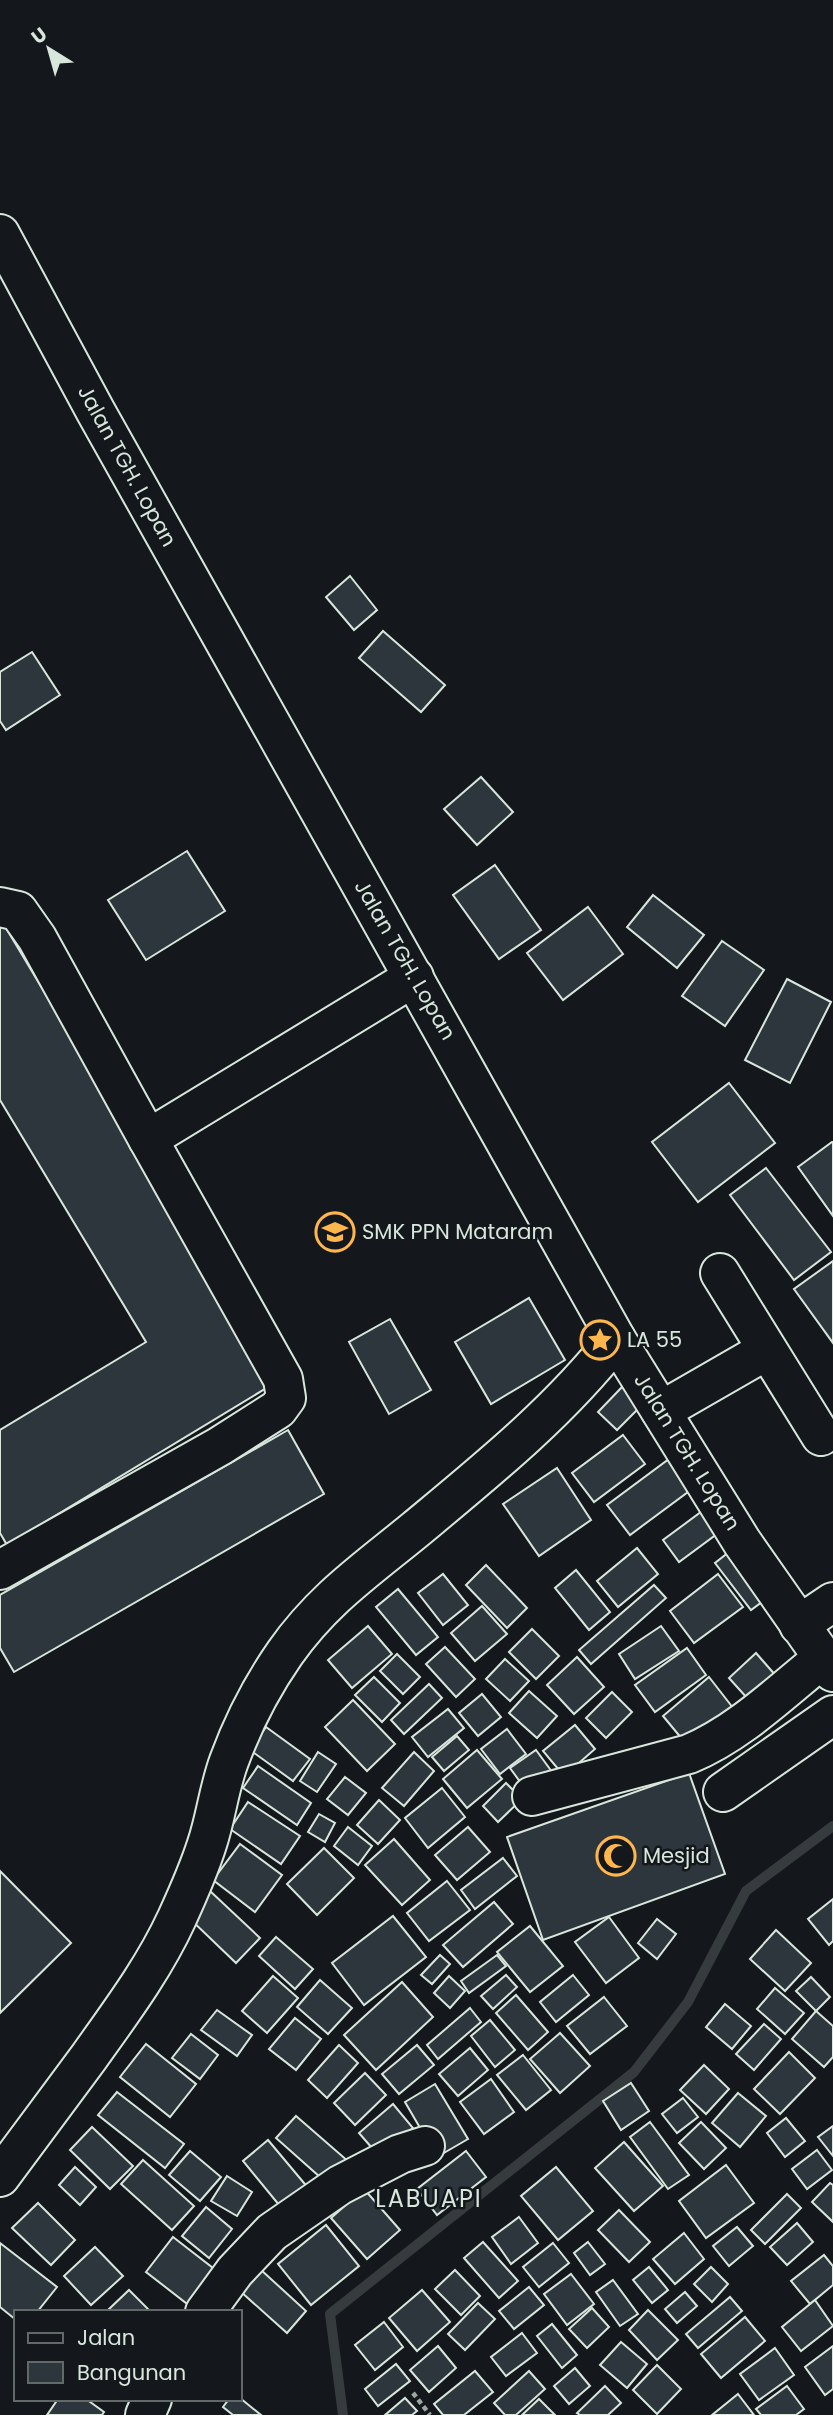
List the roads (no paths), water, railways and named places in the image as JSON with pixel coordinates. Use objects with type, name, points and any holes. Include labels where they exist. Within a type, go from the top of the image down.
[{"type":"main road","name":"Jalan TGH. Lopan","points":[[0,234],[96,412],[616,1339],[742,1542],[828,1665]]},
{"type":"main road","points":[[0,907],[18,911],[37,939],[283,1379],[286,1398],[278,1409],[220,1446],[0,1570]]},
{"type":"main road","points":[[148,1139],[414,977]]},
{"type":"main road","points":[[720,1273],[821,1436]]},
{"type":"main road","points":[[0,2177],[134,1995],[157,1958],[208,1842],[217,1801],[239,1737],[263,1687],[286,1653],[311,1620],[340,1591],[468,1486],[530,1431],[590,1373],[616,1339]]},
{"type":"main road","points":[[662,1411],[767,1350]]},
{"type":"main road","points":[[799,1625],[833,1602]]},
{"type":"main road","points":[[532,1796],[689,1754],[709,1745],[828,1665]]},
{"type":"main road","points":[[723,1792],[833,1715]]},
{"type":"main road","points":[[206,2310],[235,2271],[272,2232],[340,2185],[400,2154],[425,2146]]},
{"type":"waterway","points":[[343,2415],[330,2314],[634,2072],[688,2002],[746,1891],[833,1826]]},
{"type":"place","name":"SMK PPN Mataram","points":[[335,1232]]},
{"type":"place","name":"LA 55","points":[[600,1340]]},
{"type":"place","name":"Mesjid","points":[[616,1856]]},
{"type":"district","name":"LABUAPI","points":[[429,2199]]}]
